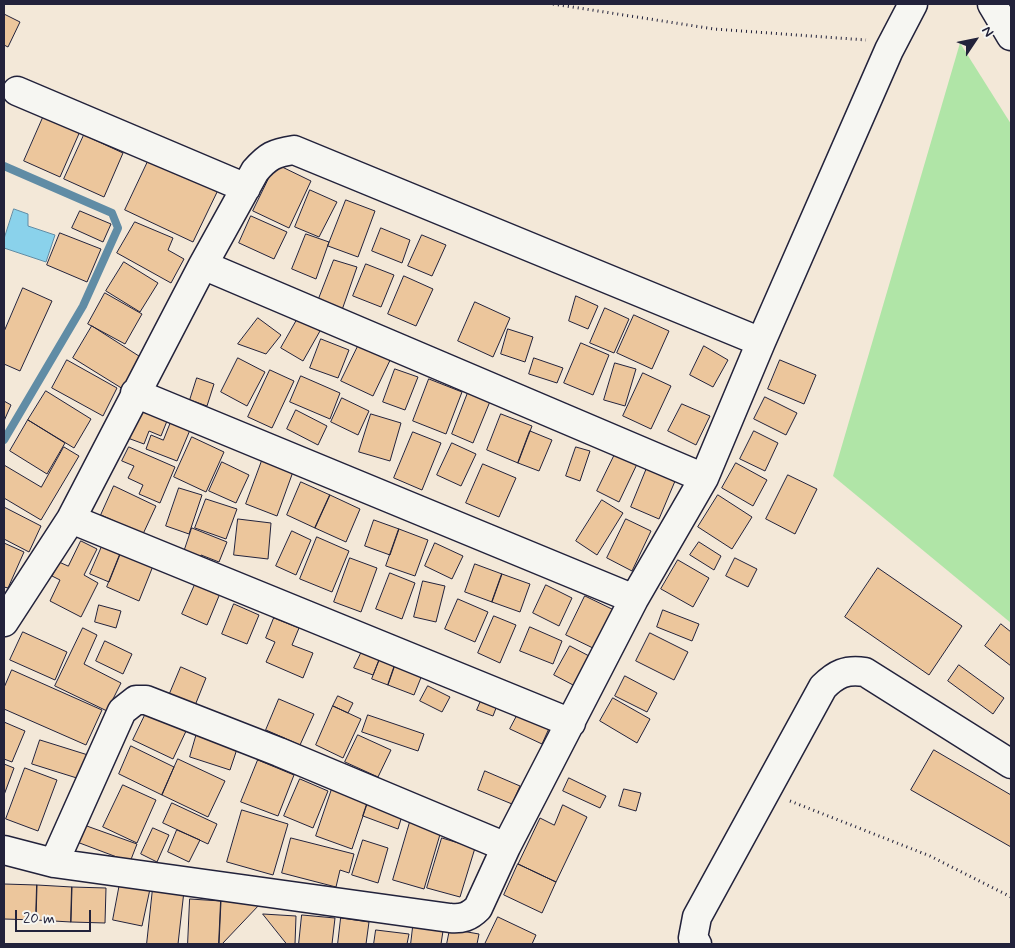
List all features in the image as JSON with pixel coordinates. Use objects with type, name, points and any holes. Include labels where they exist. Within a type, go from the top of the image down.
[{"type":"street","points":[[4,850],[54,862],[462,919],[478,908],[506,847],[634,599],[704,478],[761,342],[890,50],[913,4]]},
{"type":"street","points":[[992,4],[1011,36]]},
{"type":"street","points":[[16,91],[246,188]]},
{"type":"street","points":[[4,622],[71,519],[135,393],[246,188],[266,158],[279,152],[294,150],[761,342]]},
{"type":"street","points":[[203,265],[704,478]]},
{"type":"street","points":[[135,393],[634,599]]},
{"type":"street","points":[[71,519],[571,723]]},
{"type":"street","points":[[697,944],[693,938],[697,917],[764,791],[823,687],[833,677],[851,669],[865,672],[1011,764]]},
{"type":"street","points":[[54,862],[122,711],[136,700],[146,700],[279,752],[506,847]]},
{"type":"path","points":[[553,4],[714,29],[864,39],[890,50]]},
{"type":"path","points":[[764,791],[930,856],[1011,897]]},
{"type":"green space","points":[[960,43],[1011,124],[1011,623],[833,476]]},
{"type":"water","points":[[14,209],[28,214],[28,226],[55,235],[46,262],[4,248],[4,239]]},
{"type":"building","points":[[4,14],[20,22],[8,47],[4,45]]},
{"type":"building","points":[[45,113],[81,129],[60,177],[24,161]]},
{"type":"building","points":[[84,135],[123,153],[104,197],[64,179]]},
{"type":"building","points":[[151,155],[219,188],[193,242],[125,210]]},
{"type":"building","points":[[276,164],[311,181],[289,228],[253,211]]},
{"type":"building","points":[[310,190],[337,202],[319,237],[295,227]]},
{"type":"building","points":[[346,200],[375,211],[358,257],[328,246]]},
{"type":"building","points":[[80,211],[111,224],[103,242],[72,228]]},
{"type":"building","points":[[251,216],[287,232],[274,259],[239,243]]},
{"type":"building","points":[[135,222],[173,238],[168,250],[184,259],[171,283],[117,253]]},
{"type":"building","points":[[381,228],[410,240],[402,263],[372,251]]},
{"type":"building","points":[[60,233],[101,249],[87,282],[47,265]]},
{"type":"building","points":[[306,234],[329,242],[316,279],[292,269]]},
{"type":"building","points":[[422,235],[446,245],[432,276],[408,266]]},
{"type":"building","points":[[334,260],[357,267],[342,310],[318,301]]},
{"type":"building","points":[[124,262],[158,283],[140,312],[106,291]]},
{"type":"building","points":[[366,264],[394,275],[381,307],[353,296]]},
{"type":"building","points":[[404,276],[433,289],[416,326],[388,314]]},
{"type":"building","points":[[23,288],[52,301],[20,371],[4,364],[4,332]]},
{"type":"building","points":[[105,293],[142,314],[125,344],[88,324]]},
{"type":"building","points":[[576,296],[598,306],[588,329],[569,321]]},
{"type":"building","points":[[475,302],[510,318],[493,357],[458,341]]},
{"type":"building","points":[[605,308],[629,319],[614,353],[590,343]]},
{"type":"building","points":[[634,315],[669,331],[652,369],[617,353]]},
{"type":"building","points":[[258,318],[281,335],[266,354],[238,344]]},
{"type":"building","points":[[298,318],[320,331],[303,361],[281,348]]},
{"type":"building","points":[[92,326],[142,358],[123,389],[73,358]]},
{"type":"building","points":[[508,329],[533,337],[525,362],[501,354]]},
{"type":"building","points":[[362,338],[393,354],[373,396],[341,381]]},
{"type":"building","points":[[321,339],[349,350],[338,378],[310,368]]},
{"type":"building","points":[[581,343],[609,355],[593,395],[564,383]]},
{"type":"building","points":[[704,346],[728,360],[713,387],[690,375]]},
{"type":"building","points":[[238,358],[265,372],[247,406],[221,392]]},
{"type":"building","points":[[534,358],[563,368],[557,383],[529,374]]},
{"type":"building","points":[[67,360],[117,388],[103,416],[52,388]]},
{"type":"building","points":[[780,360],[816,375],[804,404],[768,389]]},
{"type":"building","points":[[615,363],[636,369],[625,406],[604,400]]},
{"type":"building","points":[[395,369],[418,377],[405,410],[383,402]]},
{"type":"building","points":[[270,370],[294,381],[272,428],[248,417]]},
{"type":"building","points":[[643,373],[671,386],[651,429],[623,416]]},
{"type":"building","points":[[301,376],[340,393],[330,419],[290,402]]},
{"type":"building","points":[[197,378],[214,384],[207,406],[190,400]]},
{"type":"building","points":[[429,379],[462,392],[446,434],[413,421]]},
{"type":"building","points":[[469,390],[491,399],[473,443],[452,434]]},
{"type":"building","points":[[46,391],[91,419],[74,448],[28,420]]},
{"type":"building","points":[[765,397],[797,413],[786,435],[754,419]]},
{"type":"building","points":[[342,398],[369,411],[358,435],[331,422]]},
{"type":"building","points":[[4,401],[11,405],[4,421]]},
{"type":"building","points":[[138,403],[169,416],[161,436],[149,431],[144,444],[125,437]]},
{"type":"building","points":[[682,404],[710,416],[696,445],[668,431]]},
{"type":"building","points":[[296,410],[327,426],[318,445],[287,429]]},
{"type":"building","points":[[371,414],[401,423],[390,461],[359,452]]},
{"type":"building","points":[[501,414],[532,426],[518,463],[487,450]]},
{"type":"building","points":[[28,420],[65,443],[47,474],[10,451]]},
{"type":"building","points":[[171,422],[190,430],[177,461],[146,449],[151,435],[163,440]]},
{"type":"building","points":[[530,431],[552,440],[539,471],[518,463]]},
{"type":"building","points":[[754,431],[778,443],[765,471],[740,459]]},
{"type":"building","points":[[413,432],[441,443],[422,490],[394,478]]},
{"type":"building","points":[[192,437],[224,452],[206,492],[174,477]]},
{"type":"building","points":[[452,443],[476,454],[461,486],[437,475]]},
{"type":"building","points":[[64,447],[79,456],[41,520],[4,498],[4,465],[41,487]]},
{"type":"building","points":[[129,447],[175,467],[160,503],[139,494],[143,485],[128,478],[134,466],[122,461]]},
{"type":"building","points":[[576,447],[590,451],[580,481],[566,476]]},
{"type":"building","points":[[616,452],[638,462],[619,502],[597,491]]},
{"type":"building","points":[[263,458],[294,469],[277,516],[246,504]]},
{"type":"building","points":[[222,462],[249,475],[236,503],[209,491]]},
{"type":"building","points":[[649,463],[678,474],[659,519],[631,507]]},
{"type":"building","points":[[736,463],[767,480],[753,506],[722,488]]},
{"type":"building","points":[[483,464],[516,478],[499,517],[466,503]]},
{"type":"building","points":[[788,475],[817,489],[795,534],[766,519]]},
{"type":"building","points":[[301,482],[330,495],[315,528],[287,515]]},
{"type":"building","points":[[114,486],[156,506],[143,534],[101,515]]},
{"type":"building","points":[[179,488],[202,495],[189,534],[166,526]]},
{"type":"building","points":[[330,495],[360,509],[346,542],[315,528]]},
{"type":"building","points":[[718,495],[752,517],[732,549],[698,527]]},
{"type":"building","points":[[206,499],[237,509],[226,539],[195,528]]},
{"type":"building","points":[[602,500],[623,513],[597,555],[576,541]]},
{"type":"building","points":[[4,507],[41,526],[29,552],[4,539]]},
{"type":"building","points":[[238,519],[271,523],[268,559],[234,555]]},
{"type":"building","points":[[626,519],[651,531],[632,571],[607,558]]},
{"type":"building","points":[[374,520],[399,529],[390,555],[365,546]]},
{"type":"building","points":[[192,528],[227,542],[219,562],[201,555],[198,561],[183,555]]},
{"type":"building","points":[[399,529],[428,540],[415,576],[386,566]]},
{"type":"building","points":[[292,531],[311,540],[296,575],[276,566]]},
{"type":"building","points":[[317,537],[349,551],[332,592],[300,579]]},
{"type":"building","points":[[81,541],[97,549],[84,575],[98,583],[81,617],[50,601],[60,580],[52,576],[59,562],[68,566]]},
{"type":"building","points":[[699,542],[721,556],[714,570],[690,555]]},
{"type":"building","points":[[4,543],[24,552],[8,588],[4,587]]},
{"type":"building","points":[[435,543],[463,556],[452,579],[425,566]]},
{"type":"building","points":[[103,544],[121,552],[109,582],[90,574]]},
{"type":"building","points":[[121,552],[153,566],[139,601],[107,587]]},
{"type":"building","points":[[350,558],[377,568],[361,612],[334,602]]},
{"type":"building","points":[[735,558],[757,569],[748,587],[726,576]]},
{"type":"building","points":[[678,560],[709,578],[693,607],[661,589]]},
{"type":"building","points":[[475,564],[502,574],[492,602],[465,592]]},
{"type":"building","points":[[878,568],[962,626],[929,675],[845,617]]},
{"type":"building","points":[[390,573],[415,583],[402,619],[376,609]]},
{"type":"building","points":[[502,574],[530,584],[520,612],[492,602]]},
{"type":"building","points":[[197,580],[221,591],[207,625],[182,614]]},
{"type":"building","points":[[423,581],[445,586],[436,622],[414,617]]},
{"type":"building","points":[[546,585],[572,598],[559,626],[533,613]]},
{"type":"building","points":[[585,596],[614,610],[595,649],[566,635]]},
{"type":"building","points":[[458,599],[488,612],[475,642],[445,629]]},
{"type":"building","points":[[234,604],[259,615],[247,644],[222,634]]},
{"type":"building","points":[[99,605],[121,611],[116,628],[95,622]]},
{"type":"building","points":[[663,610],[699,624],[692,641],[657,627]]},
{"type":"building","points":[[494,616],[516,625],[500,663],[478,653]]},
{"type":"building","points":[[274,618],[299,628],[292,645],[313,653],[303,678],[266,662],[275,642],[266,638]]},
{"type":"building","points":[[1001,624],[1011,632],[1011,666],[985,646]]},
{"type":"building","points":[[530,627],[562,641],[553,664],[520,651]]},
{"type":"building","points":[[83,628],[97,635],[84,664],[121,683],[107,711],[55,686]]},
{"type":"building","points":[[23,632],[67,652],[55,680],[10,660]]},
{"type":"building","points":[[650,633],[688,652],[674,680],[636,661]]},
{"type":"building","points":[[105,641],[132,654],[123,674],[96,661]]},
{"type":"building","points":[[570,646],[591,657],[575,686],[554,675]]},
{"type":"building","points":[[364,647],[382,653],[373,675],[354,668]]},
{"type":"building","points":[[382,653],[397,659],[388,685],[372,679]]},
{"type":"building","points":[[397,659],[424,670],[414,695],[388,685]]},
{"type":"building","points":[[959,665],[1004,698],[993,714],[948,681]]},
{"type":"building","points":[[181,667],[206,678],[194,708],[168,698]]},
{"type":"building","points":[[12,670],[102,710],[86,745],[4,709],[4,688]]},
{"type":"building","points":[[625,676],[657,693],[647,712],[615,696]]},
{"type":"building","points":[[428,686],[450,697],[442,712],[420,701]]},
{"type":"building","points":[[486,689],[501,695],[493,716],[477,710]]},
{"type":"building","points":[[338,696],[353,703],[348,713],[333,706]]},
{"type":"building","points":[[613,698],[650,719],[637,743],[600,721]]},
{"type":"building","points":[[279,699],[314,714],[300,745],[266,730]]},
{"type":"building","points":[[333,706],[361,719],[343,758],[316,745]]},
{"type":"building","points":[[520,710],[551,724],[542,744],[510,729]]},
{"type":"building","points":[[147,711],[187,729],[173,759],[133,740]]},
{"type":"building","points":[[368,715],[424,734],[418,751],[362,732]]},
{"type":"building","points":[[4,722],[25,731],[12,762],[4,759]]},
{"type":"building","points":[[199,726],[240,740],[230,770],[190,757]]},
{"type":"building","points":[[358,735],[391,750],[378,777],[345,762]]},
{"type":"building","points":[[40,740],[88,755],[80,779],[32,764]]},
{"type":"building","points":[[131,746],[174,767],[162,795],[119,774]]},
{"type":"building","points":[[934,750],[1011,795],[1011,847],[911,790]]},
{"type":"building","points":[[178,759],[225,781],[208,817],[162,795]]},
{"type":"building","points":[[258,760],[294,775],[278,816],[241,802]]},
{"type":"building","points":[[4,764],[14,768],[4,795]]},
{"type":"building","points":[[25,768],[57,780],[38,831],[6,819]]},
{"type":"building","points":[[485,771],[520,786],[512,804],[478,790]]},
{"type":"building","points":[[569,778],[606,796],[600,808],[563,791]]},
{"type":"building","points":[[300,779],[328,791],[313,828],[284,816]]},
{"type":"building","points":[[334,783],[370,795],[352,849],[316,836]]},
{"type":"building","points":[[123,785],[156,800],[137,843],[103,827]]},
{"type":"building","points":[[624,789],[641,793],[636,811],[619,806]]},
{"type":"building","points":[[172,803],[217,824],[208,844],[163,823]]},
{"type":"building","points":[[367,804],[402,816],[398,829],[363,816]]},
{"type":"building","points":[[563,805],[587,817],[556,882],[518,864],[540,818],[554,825]]},
{"type":"building","points":[[242,810],[288,824],[273,875],[227,862]]},
{"type":"building","points":[[410,822],[441,831],[424,889],[393,880]]},
{"type":"building","points":[[84,825],[137,844],[130,862],[77,842]]},
{"type":"building","points":[[153,828],[169,835],[157,862],[141,854]]},
{"type":"building","points":[[177,830],[200,840],[189,862],[168,852]]},
{"type":"building","points":[[291,838],[354,854],[349,873],[340,870],[336,887],[282,873]]},
{"type":"building","points":[[442,838],[475,848],[460,897],[427,888]]},
{"type":"building","points":[[363,840],[388,848],[378,883],[352,875]]},
{"type":"building","points":[[518,864],[556,882],[542,913],[504,895]]},
{"type":"building","points":[[120,883],[150,889],[142,926],[113,920]]},
{"type":"building","points":[[4,884],[37,885],[36,920],[4,919]]},
{"type":"building","points":[[37,885],[72,887],[71,922],[36,920]]},
{"type":"building","points":[[72,887],[106,888],[105,923],[71,922]]},
{"type":"building","points":[[153,888],[184,891],[178,944],[147,944]]},
{"type":"building","points":[[190,899],[221,901],[219,944],[188,944]]},
{"type":"building","points":[[221,901],[260,904],[222,944],[219,944]]},
{"type":"building","points":[[263,914],[296,916],[295,944],[287,944]]},
{"type":"building","points":[[302,915],[335,918],[332,944],[299,944]]},
{"type":"building","points":[[498,917],[536,935],[532,944],[485,944]]},
{"type":"building","points":[[341,918],[369,922],[366,944],[338,944]]},
{"type":"building","points":[[413,927],[443,931],[441,944],[411,944]]},
{"type":"building","points":[[450,929],[479,934],[477,944],[447,944]]},
{"type":"building","points":[[376,930],[409,934],[407,944],[374,944]]},
{"type":"waterway","points":[[4,166],[112,213],[118,228],[83,306],[4,440]]}]
